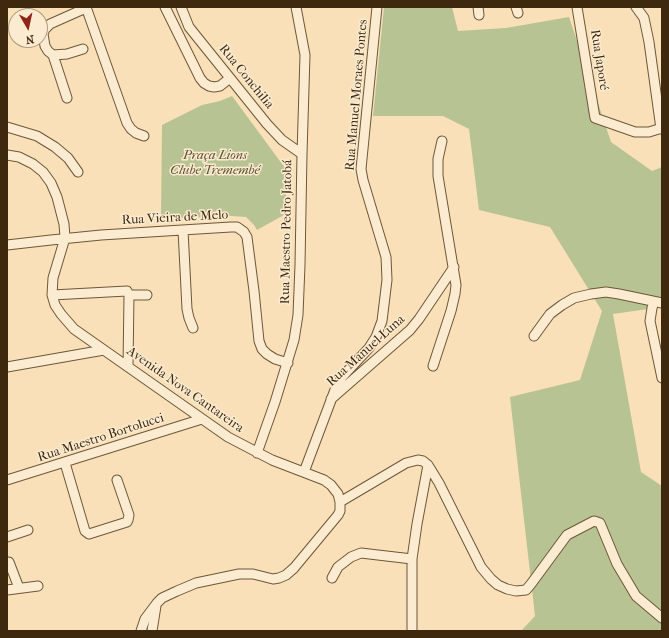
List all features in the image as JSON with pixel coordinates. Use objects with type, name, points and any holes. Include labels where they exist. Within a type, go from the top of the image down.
[{"type":"street","points":[[67,98],[53,55],[45,46],[43,34],[45,28],[50,24],[86,7],[127,123],[136,133],[144,136]]},
{"type":"street","points":[[165,7],[200,78],[204,83],[214,87],[220,86],[230,78]]},
{"type":"street","name":"Rua Conchilia","points":[[181,7],[189,28],[267,124],[282,140],[302,154]]},
{"type":"street","name":"Rua Manuel Moraes Pontes","points":[[304,472],[336,387],[342,377],[369,348],[376,337],[382,321],[387,280],[386,257],[361,169],[377,7]]},
{"type":"street","name":"Rua Japoré","points":[[577,7],[595,118],[635,132],[649,132],[661,128]]},
{"type":"street","points":[[636,7],[644,18],[652,60],[661,128]]},
{"type":"street","name":"Rua Maestro Pedro Jatobá","points":[[257,452],[288,363],[298,315],[305,55],[300,8]]},
{"type":"street","points":[[53,55],[67,54],[83,49]]},
{"type":"street","points":[[652,60],[662,58]]},
{"type":"street","points":[[7,126],[37,136],[55,147],[68,158],[78,172]]},
{"type":"street","points":[[433,366],[446,329],[455,294],[454,267],[438,176],[438,159],[442,141]]},
{"type":"street","name":"Avenida Nova Cantareira","points":[[7,155],[19,157],[33,164],[43,172],[51,183],[61,211],[65,238],[53,278],[52,295],[55,305],[66,322],[83,337],[128,366],[228,437],[257,452],[331,485],[338,494],[340,502]]},
{"type":"street","name":"Rua Vieira de Melo","points":[[7,245],[65,238],[231,226],[237,227],[244,232],[246,237],[254,291],[259,341],[262,349],[275,359],[288,363]]},
{"type":"street","points":[[183,230],[187,309],[188,318],[193,328]]},
{"type":"street","name":"Rua Manuel Luna","points":[[330,400],[410,330],[420,319],[454,267]]},
{"type":"street","points":[[52,295],[127,291],[129,295],[128,366]]},
{"type":"street","points":[[534,336],[550,314],[574,298],[606,292],[658,302],[650,314],[650,321],[661,373]]},
{"type":"street","points":[[129,295],[147,295]]},
{"type":"street","points":[[7,367],[104,350]]},
{"type":"street","name":"Rua Maestro Bortolucci","points":[[7,480],[202,419]]},
{"type":"street","points":[[141,631],[145,619],[162,598],[196,583],[246,573],[273,578],[279,578],[286,575],[294,568],[338,515],[340,511],[340,502],[406,463],[418,460],[423,461],[428,465],[439,483],[481,567],[498,585],[516,591],[526,590],[567,535],[594,521],[600,523],[617,564],[636,596],[662,618]]},
{"type":"street","points":[[65,463],[85,531],[89,534],[127,522],[129,515],[116,480]]},
{"type":"street","points":[[412,631],[412,559],[428,465]]},
{"type":"street","points":[[7,537],[28,530]]},
{"type":"street","points":[[332,578],[338,567],[351,557],[361,553],[412,559]]},
{"type":"street","points":[[9,562],[19,588]]},
{"type":"street","points":[[7,590],[38,586]]},
{"type":"street","points":[[152,631],[157,603]]},
{"type":"green space","points":[[384,7],[452,7],[458,31],[506,28],[569,17],[611,142],[652,171],[662,167],[662,307],[613,314],[641,472],[662,486],[662,631],[521,631],[535,616],[510,397],[580,380],[602,311],[550,227],[479,210],[469,129],[443,116],[373,116]]},
{"type":"green space","name":"Praça Lions Clube Tremembé","points":[[232,96],[288,172],[284,215],[257,230],[246,217],[232,216],[161,219],[162,125],[202,105],[220,101]]}]
